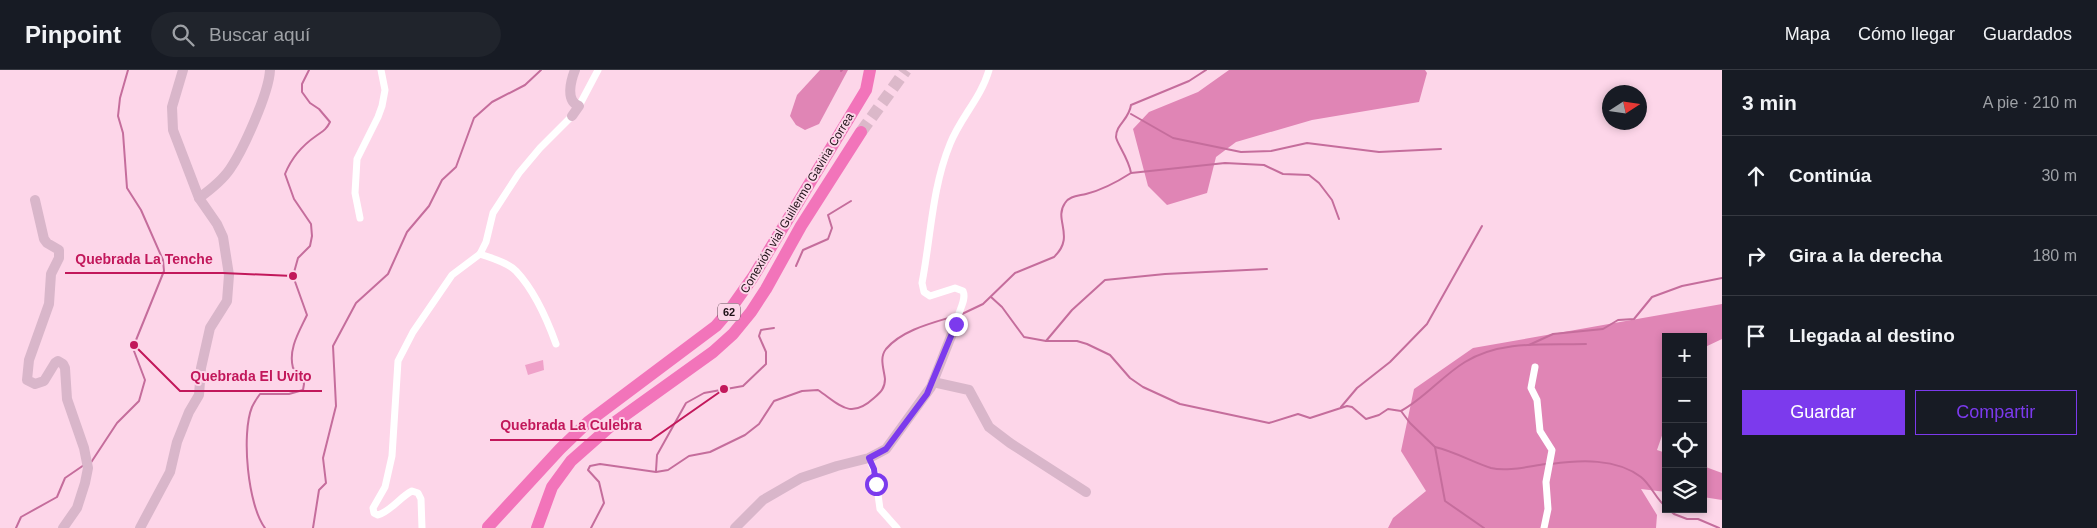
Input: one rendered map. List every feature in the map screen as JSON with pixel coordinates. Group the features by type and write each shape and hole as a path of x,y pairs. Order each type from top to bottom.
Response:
{"highway":[{"name":"Conexión vial Guillermo Gaviria Correa","path":"488,527 560,449 588,422 716,326 730,311 753,277 866,90 870,70"},
{"name":"Conexión vial Guillermo Gaviria Correa","path":"536,528 552,487 571,461 614,423 713,352 751,312 801,226 861,132"}],"street":[{"path":"140,528 170,472 177,442 189,412 199,395 201,368 210,328 227,301 229,275 223,236 199,198 173,130 171,119 172,107 183,70"},
{"path":"199,198 215,185 233,163 260,107 268,84 270,70"},
{"path":"360,218 355,193 357,159 382,106 385,90 381,70"},
{"path":"575,70 570,81 571,100 574,105 579,106"},
{"path":"422,528 421,499 418,493 412,491 405,494 383,514 378,515 374,513 373,508 385,487 392,456 398,361 419,321 452,275 480,254 486,242 493,213 531,157 572,116 598,70"},
{"path":"735,528 763,500 802,478 883,452 893,441 933,382 965,297 962,289 956,288 930,296 924,292 922,283 938,176 950,143 983,88 989,70"},
{"path":"35,200 44,239 59,250 59,255 51,274 48,304 29,360 28,380 34,384 44,381 56,362 63,364 67,399 87,465 85,483 77,508 63,528"},
{"path":"480,254 515,270 547,320 556,344"},
{"path":"1535,367 1531,388 1537,400 1540,431 1552,450 1546,482 1548,509 1544,528"},
{"path":"933,382 969,390 989,427 1010,444 1086,492"},
{"path":"869,458 876,473 880,509 897,528"}],"shaded area":[{"path":"820,70 848,70 819,124 805,130 796,125 790,116 797,95"},
{"path":"1229,70 1425,70 1427,73 1419,102 1312,120 1236,142 1216,157 1207,193 1167,205 1148,186 1133,129 1149,112 1198,92"},
{"path":"1722,304 1722,339 1707,346 1707,333 1662,333 1662,436 1657,450 1662,452 1662,492 1641,489 1657,515 1656,528 1388,528 1393,518 1426,491 1401,451 1414,389 1473,348"},
{"path":"543,360 544,370 528,375 525,365"},
{"path":"1707,467 1722,473 1722,500 1707,498"}],"waterway":[{"path":"90,464 117,423 139,401 145,380 134,351 134,345 164,271 163,260 141,210 127,188 123,133 118,116 120,98 128,70"},
{"path":"265,528 254,504 248,469 247,434 252,407 260,394 289,394 303,390 302,373 293,368 292,354 295,341 307,315 293,276 298,258 310,246 312,236 311,224 294,199 285,174 302,148 324,130 330,122 319,109 310,103 302,92 302,84 309,70"},
{"path":"313,528 319,490 326,483 323,458 336,406 333,346 356,303 388,274 407,232 429,206 442,180 456,167 474,118 492,102 525,85 541,70"},
{"path":"962,314 983,304 1015,273 1054,257 1063,242 1064,235 1061,216 1062,209 1069,199 1104,188 1131,173 1116,137 1118,129 1128,114 1131,105 1189,81 1206,70"},
{"path":"1131,114 1173,138 1241,152 1271,151 1307,143 1379,152 1441,149"},
{"path":"1131,173 1225,163 1264,165 1283,174 1309,175 1319,183 1332,200 1339,219"},
{"path":"796,266 803,250 828,239 832,228 828,215 851,201"},
{"path":"1341,407 1357,388 1390,362 1427,324 1482,226"},
{"path":"1046,341 1072,310 1105,280 1165,274 1267,269"},
{"path":"1529,345 1553,334 1603,329 1618,320 1634,319 1652,297 1682,286 1722,278"},
{"path":"991,297 1002,307 1024,337 1046,341 1077,341 1087,344 1110,355 1130,378 1143,387 1180,404 1269,423 1298,414 1310,418 1347,406 1352,407 1366,419 1379,415 1388,409 1401,411 1410,423 1435,447 1445,501 1484,528"},
{"path":"591,528 604,503 599,482 588,470 590,466 600,464 656,472 668,470 689,456 710,452 745,435 759,424 774,401 802,391 818,390 845,408 852,409 866,405 881,392 885,382 883,356 886,349 909,332 955,316"},
{"path":"656,471 657,455 686,403 704,393 743,386 766,364 766,352 759,336 761,330 774,328"},
{"path":"1401,411 1418,400 1465,362 1479,355 1493,350 1524,345 1586,344"},
{"path":"1435,447 1484,466 1497,469 1546,464"},
{"path":"1551,464 1586,461 1620,466 1641,477 1662,503"},
{"path":"16,528 21,517 57,497 65,478 84,465"},
{"path":"1673,513 1687,519 1698,519 1719,528"}],"tunnel":[{"path":"861,132 906,70"}],"place":[{"name":"Quebrada La Tenche","path":"293,276"},
{"name":"Quebrada El Uvito","path":"134,345"},
{"name":"Quebrada La Culebra","path":"724,389"}],"route":[{"path":"876,484 876,473 869,458 886,449 927,394 956,324"}]}
